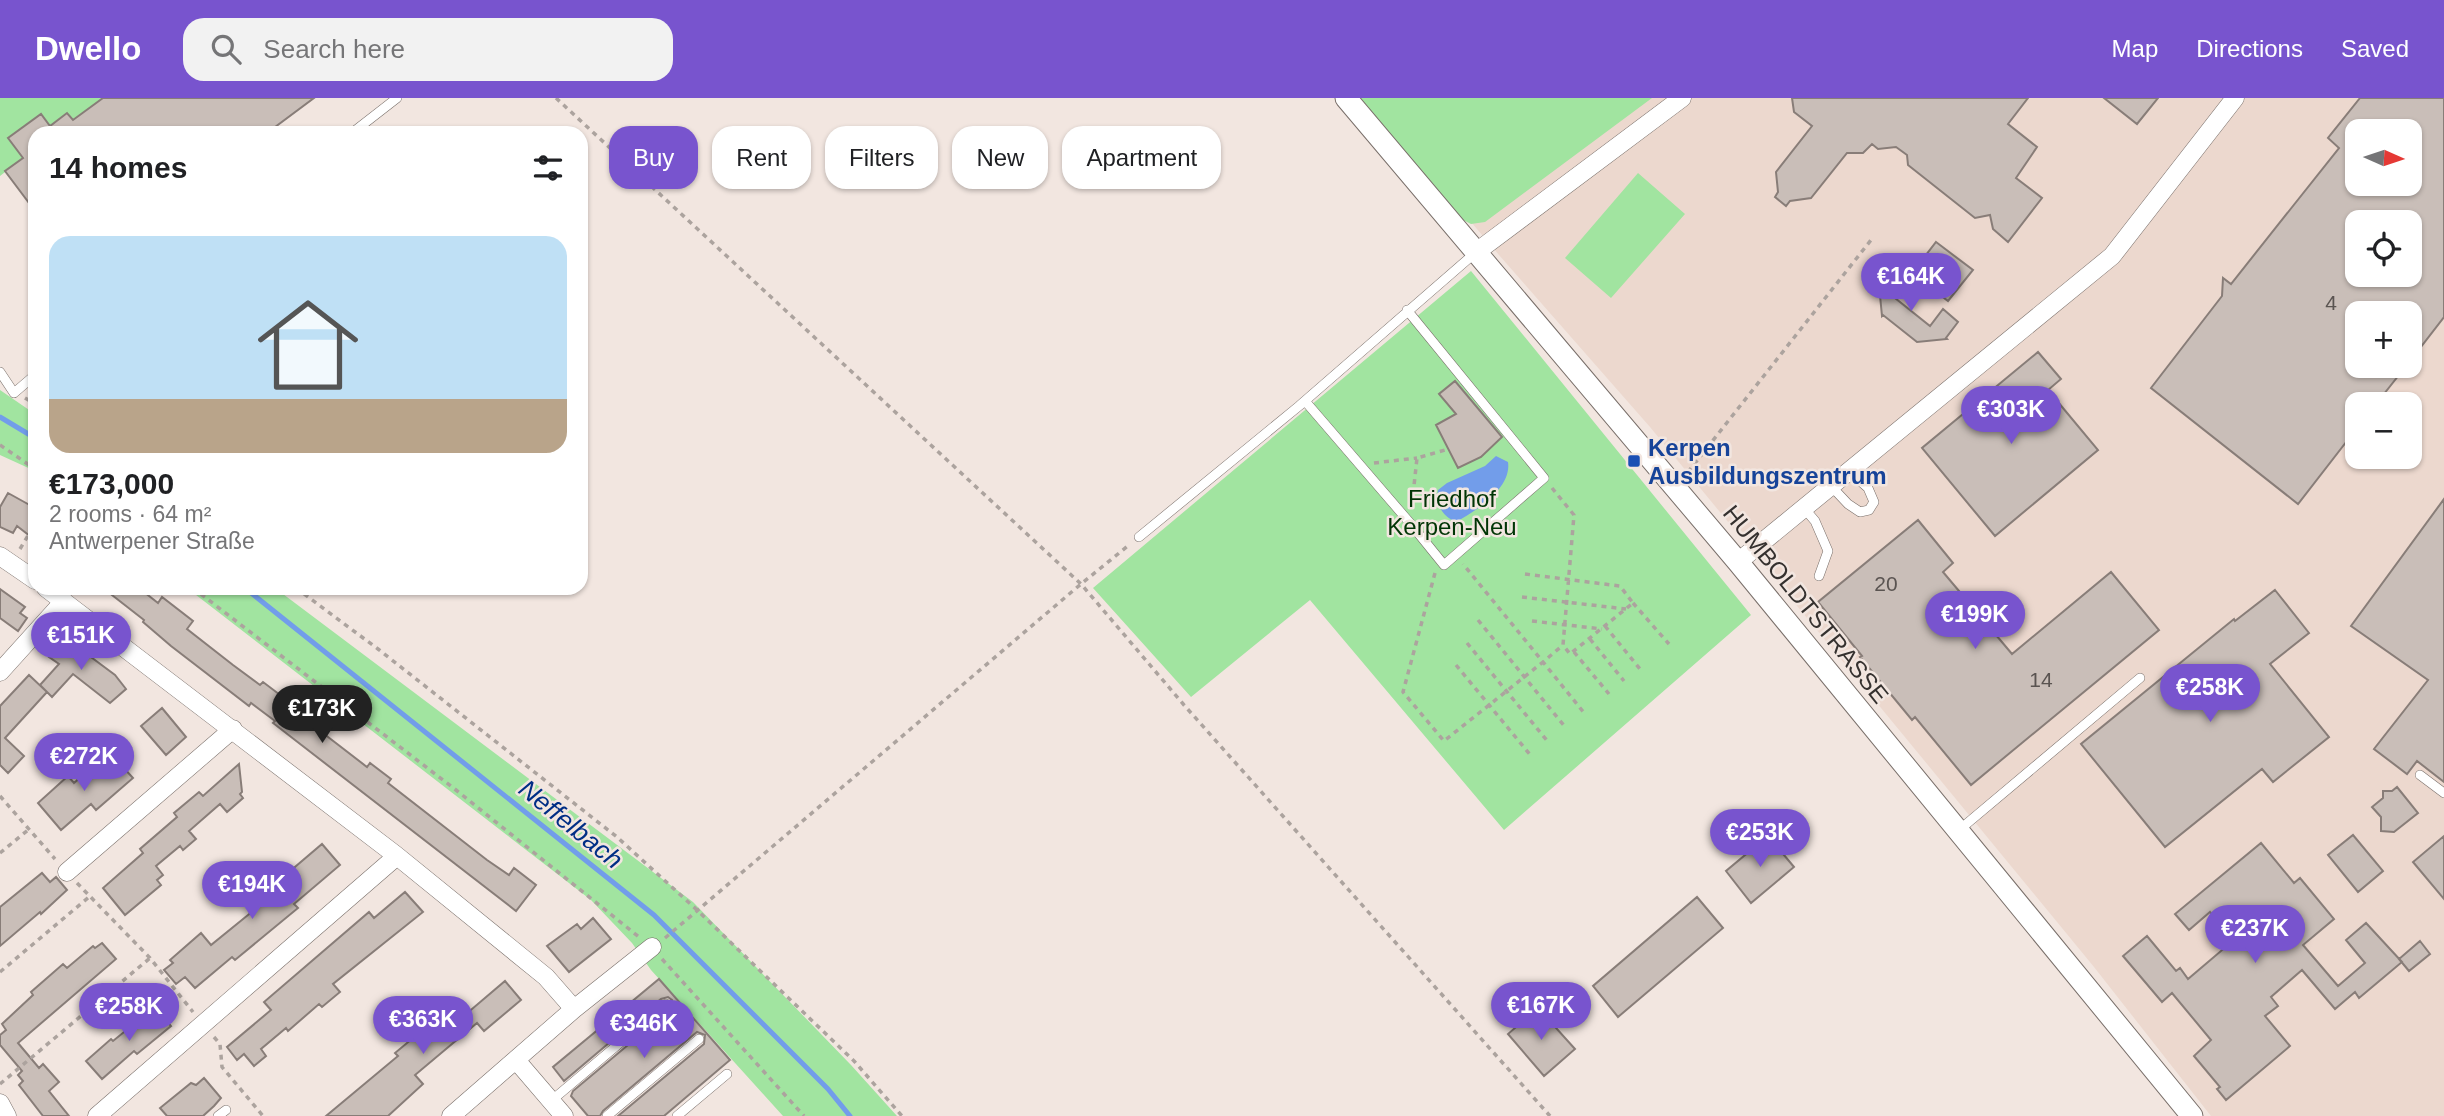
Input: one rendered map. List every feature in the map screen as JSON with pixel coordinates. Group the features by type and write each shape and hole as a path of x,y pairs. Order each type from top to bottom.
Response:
{"street":[{"name":"HUMBOLDTSTRASSE","path":"1346,98 1738,562 2192,1116"},
{"path":"1475,253 1682,98"},
{"path":"1738,562 2112,256 2235,98"},
{"path":"6,559 28,575"},
{"path":"56,595 397,856 546,977 574,1009"},
{"path":"0,672 64,601"},
{"path":"67,872 233,729"},
{"path":"97,1116 397,856"},
{"path":"451,1116 574,1009 652,947"},
{"path":"516,1060 564,1116"},
{"path":"0,1103 8,1116"}],"lane":[{"path":"361,126 397,98"},
{"path":"1139,537 1305,401 1406,310 1475,253"},
{"path":"1305,401 1444,565 1544,478 1406,310"},
{"path":"0,372 14,393 28,381"},
{"path":"1831,486 1847,504 1860,512 1870,510 1874,502 1872,494 1849,471"},
{"path":"1804,508 1815,521 1828,551 1819,576"},
{"path":"1958,831 2140,678"},
{"path":"2420,775 2444,793"},
{"path":"551,1101 666,1004"},
{"path":"607,1116 699,1039"},
{"path":"677,1116 727,1074"}],"path":[{"path":"555,98 585,126"},
{"path":"588,128 1081,584 1184,705 1550,1116"},
{"path":"1676,488 1871,240"},
{"path":"0,445 28,464"},
{"path":"1360,464 1417,458 1445,450"},
{"path":"1410,523 1417,458"},
{"path":"1444,565 1436,573 1404,692 1444,741 1563,645 1574,515 1544,478"},
{"path":"6,559 28,532"},
{"path":"680,926 1139,537"},
{"path":"1455,555 1585,714"},
{"path":"1525,574 1620,586 1669,644"},
{"path":"202,595 456,790 652,947 804,1116"},
{"path":"305,595 617,837 854,1061 902,1116"},
{"path":"1522,597 1626,609"},
{"path":"1563,645 1570,654 1574,652 1633,603"},
{"path":"1478,620 1566,728"},
{"path":"1532,621 1604,627 1640,669"},
{"path":"1590,639 1624,681"},
{"path":"1467,643 1549,743"},
{"path":"1574,652 1609,694"},
{"path":"1456,665 1532,757"},
{"path":"0,796 89,897 150,958 220,1044 222,1067 263,1116"},
{"path":"0,853 28,830"},
{"path":"0,972 89,897"},
{"path":"0,1084 150,958"}],"shaded area":[{"path":"1366,98 2444,98 2444,1116 2211,1116 2094,967 1650,427"}],"green space":[{"path":"0,98 103,98 73,120 67,113 50,126 28,126 28,132 9,138 23,158 0,176"},
{"path":"1357,98 1652,98 1485,222 1471,224 1457,217"},
{"path":"1638,173 1685,214 1611,298 1565,258"},
{"name":"Friedhof Kerpen-Neu","path":"1471,271 1751,615 1504,830 1310,600 1191,697 1093,588"},
{"path":"0,390 28,409 28,468 0,455"},
{"path":"196,595 284,595 693,902 897,1116 783,1116 591,900"}],"water":[{"path":"1496,456 1508,462 1508,472 1499,490 1473,512 1456,522 1447,517 1439,505 1438,490 1447,483 1485,466"}],"building":[{"path":"103,98 314,98 276,126 50,126 67,113 73,120"},
{"path":"1792,98 2028,98 2008,124 2037,147 2016,178 2042,198 2008,242 1993,229 1990,215 1975,218 1908,165 1907,155 1896,147 1878,149 1872,144 1863,153 1847,153 1811,198 1790,201 1786,206 1775,197 1778,192 1776,172 1812,126 1794,112"},
{"path":"2104,98 2158,98 2137,124"},
{"path":"2360,98 2444,98 2444,317 2422,345 2422,301 2345,301 2345,378 2397,378 2385,392 2345,392 2345,443 2298,504 2151,388 2222,296 2223,278 2231,284 2339,148 2328,138"},
{"path":"41,114 50,126 28,126 28,202 5,171 23,158 8,138"},
{"path":"1936,242 1973,270 1948,301 1912,273"},
{"path":"1891,269 1908,281 1895,298 1930,326 1943,309 1958,322 1947,339 1917,342 1882,316 1879,285"},
{"path":"2038,352 2061,379 2048,390 2098,450 1995,536 1922,448"},
{"path":"1455,381 1502,437 1481,457 1458,468 1436,425 1456,414 1439,394"},
{"path":"8,493 28,504 28,535 17,526 13,533 0,527 0,507"},
{"path":"2444,499 2444,782 2417,761 2407,774 2374,749 2428,680 2351,626"},
{"path":"1918,520 1953,563 1943,572 2012,654 2111,572 2159,630 1971,785 1915,717 1912,720 1818,602"},
{"path":"0,589 25,607 20,613 27,618 18,631 0,618"},
{"path":"2275,590 2309,633 2270,664 2329,737 2273,782 2262,769 2165,847 2081,744 2234,619 2235,621"},
{"path":"112,595 148,595 158,603 162,597 193,621 187,629 233,665 260,685 263,682 296,707 293,710 367,767 370,763 391,779 388,783 487,860 509,875 514,868 536,885 516,911 273,723 275,721 251,703 249,706 171,646 143,622 144,620"},
{"path":"64,637 115,675 126,689 110,703 73,674 52,697 40,685 59,664 49,657"},
{"path":"29,675 47,692 5,738 24,756 8,773 0,765 0,706"},
{"path":"162,708 186,737 166,755 141,726"},
{"path":"102,758 114,771 121,765 133,778 96,810 91,804 61,830 38,803 68,776 74,783"},
{"path":"239,764 240,794 243,798 227,812 220,804 189,831 196,839 183,850 180,846 156,866 163,875 157,880 161,885 125,915 103,888 143,853 140,849 177,817 174,813 199,792 203,796"},
{"path":"2397,787 2418,813 2394,832 2381,831 2381,817 2372,807 2383,798 2383,791 2392,791"},
{"path":"2353,835 2383,871 2358,892 2328,855"},
{"path":"1768,836 1794,867 1751,903 1726,871"},
{"path":"2444,836 2444,899 2413,862"},
{"path":"2261,843 2294,883 2300,878 2334,919 2303,945 2338,986 2365,963 2346,940 2366,923 2402,962 2359,998 2355,992 2335,1009 2302,970 2271,997 2278,1006 2265,1016 2290,1046 2226,1100 2217,1089 2220,1087 2194,1056 2211,1040 2172,993 2162,1002 2123,956 2147,936 2176,971 2180,968 2188,979 2234,940 2210,912 2189,930 2175,914"},
{"path":"322,844 340,865 294,904 298,908 235,960 232,957 195,988 185,977 176,984 164,970 173,963 170,960 201,933 211,945 280,889 273,880 286,868 289,872"},
{"path":"42,873 50,882 56,877 67,890 0,946 0,907"},
{"path":"405,892 423,912 333,984 340,992 322,1007 319,1004 288,1031 286,1028 261,1049 266,1056 254,1066 244,1054 237,1060 227,1047 271,1010 264,1002 369,912 374,918"},
{"path":"1697,897 1723,928 1618,1017 1593,986"},
{"path":"593,918 611,939 569,972 547,946 577,924 581,929"},
{"path":"2420,941 2430,954 2409,971 2399,959"},
{"path":"102,943 116,959 18,1043 39,1068 43,1064 59,1082 49,1091 69,1116 43,1116 19,1085 23,1081 18,1075 22,1071 0,1045 0,1035 6,1030 2,1024 33,995 31,992 63,964 67,968 93,946 95,948"},
{"path":"659,979 730,1060 664,1116 618,1116 704,1044 705,1035 697,1032 600,1116 588,1116 571,1096 573,1091 671,1009 672,1000 668,997 661,999 564,1081 553,1067"},
{"path":"505,981 521,1000 484,1031 477,1023 415,1075 423,1084 388,1116 326,1116 398,1056 395,1053 454,1004 465,1015"},
{"path":"155,1007 171,1026 137,1054 134,1051 102,1079 86,1061"},
{"path":"1538,1008 1575,1049 1544,1076 1508,1034"},
{"path":"204,1078 221,1098 203,1116 167,1116 160,1108 191,1083 196,1085"}],"waterway":[{"name":"Neffelbach","path":"0,417 28,434"},
{"name":"Neffelbach","path":"254,595 654,915 828,1089 850,1116"}],"place":[{"name":"Kerpen Ausbildungszentrum","path":"1634,461"}]}
